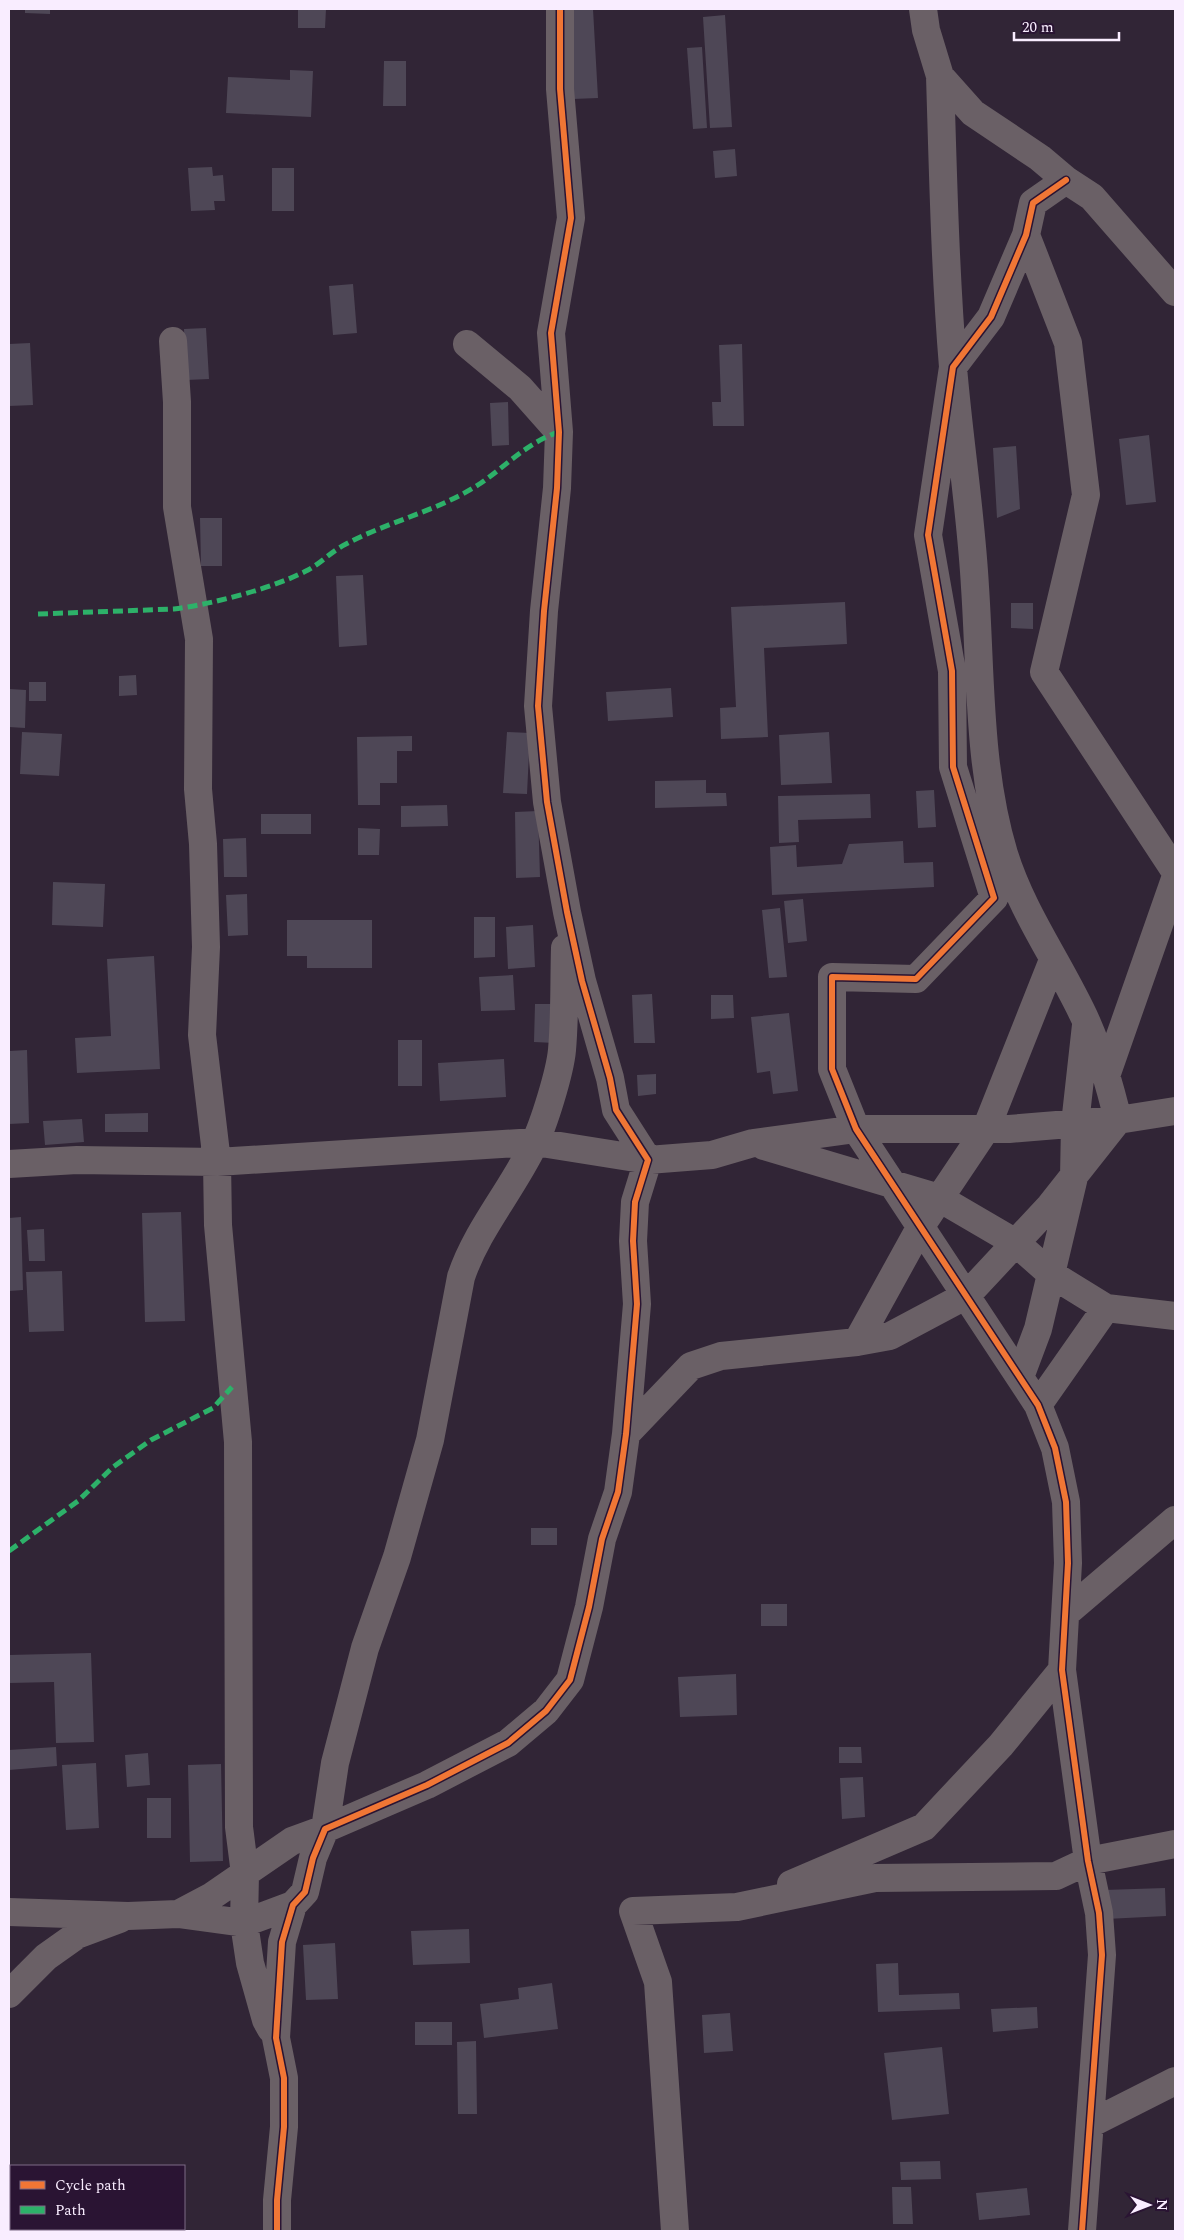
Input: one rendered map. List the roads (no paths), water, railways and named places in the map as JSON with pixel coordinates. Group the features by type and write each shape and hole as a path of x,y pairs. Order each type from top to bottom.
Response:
{"street":[{"path":"178,1914 212,1896 292,1841 325,1829 427,1785 508,1743 546,1711 570,1680 589,1606 602,1539 618,1492 626,1434 637,1304 633,1241 635,1202 648,1160 616,1110 567,912 547,802 538,706 544,611 558,488 559,432 551,333 571,218 560,89 560,9"},
{"path":"923,9 926,30 940,76 945,235 953,367 975,585 981,708 989,789 1004,854 1024,908 1086,1021 1107,1072 1118,1120"},
{"path":"940,76 973,113 1040,158 1066,180 1092,196 1175,292"},
{"path":"1066,180 1033,203 1026,235 991,317 953,367 928,535 952,671 953,767 994,898 916,979 832,976 832,1068 856,1129 1038,1405 1055,1448 1066,1502 1066,1613 1062,1670 1088,1861 1099,1913 1102,1955 1082,2231"},
{"path":"1026,235 1068,342 1086,495 1044,672 1175,871"},
{"path":"173,341 177,402 177,508 199,638 198,789 203,844 206,947 202,1035 217,1162 218,1225 238,1442 239,1827 245,1874 244,1923 250,1963 266,2020 276,2038"},
{"path":"467,344 520,388 559,432"},
{"path":"1107,1072 1175,879"},
{"path":"277,2231 277,2200 284,2127 284,2078 276,2038 282,1942 293,1905 305,1892 313,1858 325,1829 335,1764 365,1648 397,1557 430,1440 461,1277 468,1256 518,1176 536,1142 555,1085 562,1051 567,912"},
{"path":"857,1342 921,1226 986,1129 1053,960"},
{"path":"1020,1377 1038,1330 1074,1177 1075,1124 1086,1021"},
{"path":"9,1164 77,1160 217,1162 536,1142 648,1160 712,1155 752,1143 856,1129 986,1129 1075,1124 1118,1120 1175,1111"},
{"path":"626,1434 691,1366 721,1356 857,1342 890,1336 967,1295 1050,1206 1118,1120"},
{"path":"752,1143 939,1198 1016,1243 1050,1274 1106,1308 1175,1316"},
{"path":"1038,1405 1106,1308"},
{"path":"1066,1613 1175,1520"},
{"path":"737,1907 924,1827 1001,1745 1062,1670"},
{"path":"675,2231 658,1982 633,1911 737,1907 875,1878 1056,1876 1088,1861 1175,1844"},
{"path":"9,1912 128,1916 178,1914 244,1923 293,1905"},
{"path":"9,1994 46,1957 77,1935 128,1916"},
{"path":"1090,2124 1175,2081"}]}
